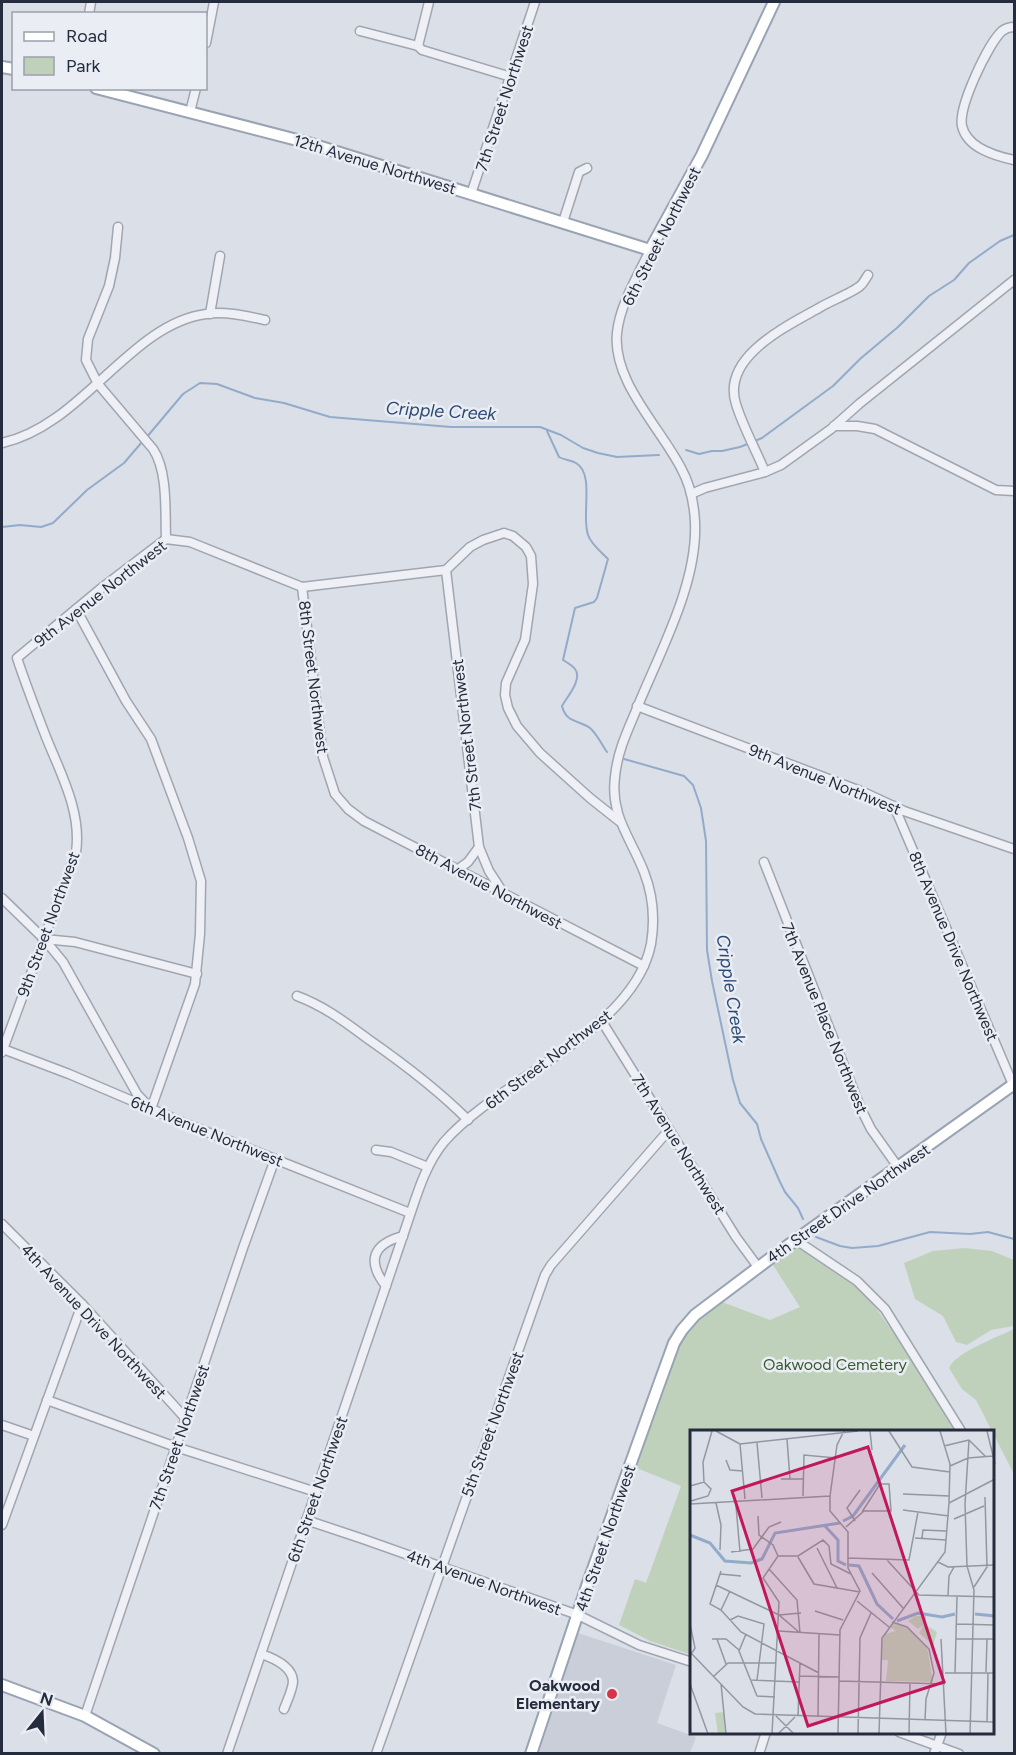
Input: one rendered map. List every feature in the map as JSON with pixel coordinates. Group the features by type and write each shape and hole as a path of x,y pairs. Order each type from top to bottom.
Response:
{"main road":[{"name":"6th Street Northwest","path":"650,250 702,155 771,3"},
{"name":"12th Avenue Northwest","path":"104,90 305,142 650,250"},
{"name":"4th Street Drive Northwest","path":"685,1325 758,1267 1014,1086"},
{"name":"4th Street Northwest","path":"531,1754 658,1387 674,1343 685,1325"},
{"path":"2,1685 85,1716 154,1754"}],"street":[{"path":"207,38 214,2"},
{"path":"418,46 429,2"},
{"name":"7th Street Northwest","path":"471,194 535,2"},
{"path":"1014,27 1004,29 994,40 967,96 962,115 962,125 967,136 979,147 987,152 1014,160"},
{"path":"360,31 418,46 422,50 511,77"},
{"path":"190,112 196,90"},
{"path":"563,222 579,172 587,168"},
{"path":"118,227 109,286 86,347 86,360 98,384 153,449 159,460 162,472 166,539"},
{"name":"6th Street Northwest","path":"227,1754 402,1236 428,1167 447,1139 468,1120 601,1020 626,996 644,966 652,932 652,900 643,870 620,822 614,795 615,773 622,745 690,573 695,536 691,494 681,468 622,371 618,354 617,331 621,315 650,250"},
{"path":"210,314 220,256"},
{"path":"765,472 736,403 735,387 740,368 753,351 771,337 860,286 868,275"},
{"path":"691,494 765,472 787,460 834,426 1014,280"},
{"path":"2,443 25,436 50,423 157,333 183,321 210,314 235,314 266,321"},
{"path":"834,426 875,429 996,490 1014,491"},
{"path":"446,570 470,547 504,533 513,536 526,548 533,564 532,598 525,640 506,683 505,695 512,717 540,753 620,822"},
{"name":"9th Avenue Northwest","path":"17,658 166,539 190,542 302,587 446,570"},
{"name":"7th Street Northwest","path":"446,570 479,847 489,871 504,894"},
{"name":"8th Street Northwest","path":"302,587 321,747 331,785 340,800"},
{"path":"2,898 44,939 63,962 136,1094 152,1109 197,974 201,887 191,846 151,739 126,701 76,609"},
{"name":"9th Street Northwest","path":"2,1051 76,852 77,830 69,798 17,658"},
{"name":"9th Avenue Northwest","path":"637,706 863,792 894,806 1014,849"},
{"name":"8th Avenue Northwest","path":"340,800 363,821 644,966"},
{"name":"8th Avenue Drive Northwest","path":"894,806 1014,1086"},
{"path":"456,870 468,862 479,847"},
{"name":"7th Avenue Place Northwest","path":"764,862 861,1109 871,1129 898,1167"},
{"path":"44,939 75,942 197,974"},
{"path":"297,996 327,1010 407,1066 445,1097 468,1120"},
{"name":"7th Avenue Northwest","path":"601,1020 742,1246 758,1267"},
{"name":"6th Avenue Northwest","path":"2,1051 69,1074 410,1213"},
{"name":"5th Street Northwest","path":"376,1754 545,1275 551,1265 669,1130"},
{"path":"376,1150 391,1152 428,1167"},
{"name":"7th Street Northwest","path":"85,1716 275,1159"},
{"name":"4th Avenue Drive Northwest","path":"2,1224 82,1305 186,1419"},
{"path":"386,1286 377,1275 374,1263 377,1251 389,1240 402,1236"},
{"path":"796,1240 863,1286 885,1309 960,1430"},
{"path":"2,1525 82,1305"},
{"path":"47,1400 176,1447 316,1492"},
{"path":"2,1425 34,1436"},
{"name":"4th Avenue Northwest","path":"306,1520 578,1616 639,1645 690,1661"},
{"path":"261,1654 275,1659 289,1670 293,1682 284,1709"},
{"path":"759,1754 765,1734"},
{"path":"903,1734 936,1750 959,1754"},
{"path":"936,1750 941,1734"}],"shaded area":[{"name":"Oakwood Elementary","path":"578,1633 676,1665 657,1723 696,1737 690,1753 539,1753"}],"green space":[{"name":"Oakwood Cemetery","path":"795,1247 799,1247 859,1288 916,1364 957,1430 690,1430 690,1654 650,1641 619,1625 635,1579 646,1583 681,1486 634,1467 672,1360 697,1321 722,1302 770,1320 800,1307 773,1265"},
{"path":"965,1248 992,1251 1014,1260 1014,1326 991,1330 967,1345 956,1342 943,1316 915,1299 904,1263 933,1251"},
{"path":"1014,1329 1014,1474 995,1437 995,1430 991,1430 976,1400 962,1389 949,1368 960,1356"}],"waterway":[{"path":"686,450 699,454 722,451 762,438 833,386 929,296 954,280 969,263 1000,241 1014,235"},
{"name":"Cripple Creek","path":"146,438 183,394 200,383 217,384 255,398 284,403 330,417 451,427 540,427 598,453 617,457 659,455"},
{"name":"Cripple Creek","path":"547,431 559,457 574,462 582,468 586,485 588,535 608,559 597,598 594,602 575,608 563,660 575,669 577,678 562,706 570,718 593,730 607,752"},
{"name":"Cripple Creek","path":"2,527 20,525 41,527 53,523 87,490 124,463 142,442"},
{"name":"Cripple Creek","path":"624,759 684,776 693,785 701,808 706,841 707,950 733,1080 740,1103 757,1124 761,1139 780,1182 803,1219"},
{"name":"Cripple Creek","path":"816,1237 852,1248 878,1246 930,1232 970,1234 988,1232 1014,1239"}],"place":[{"name":"Oakwood Elementary","path":"612,1694"}]}
